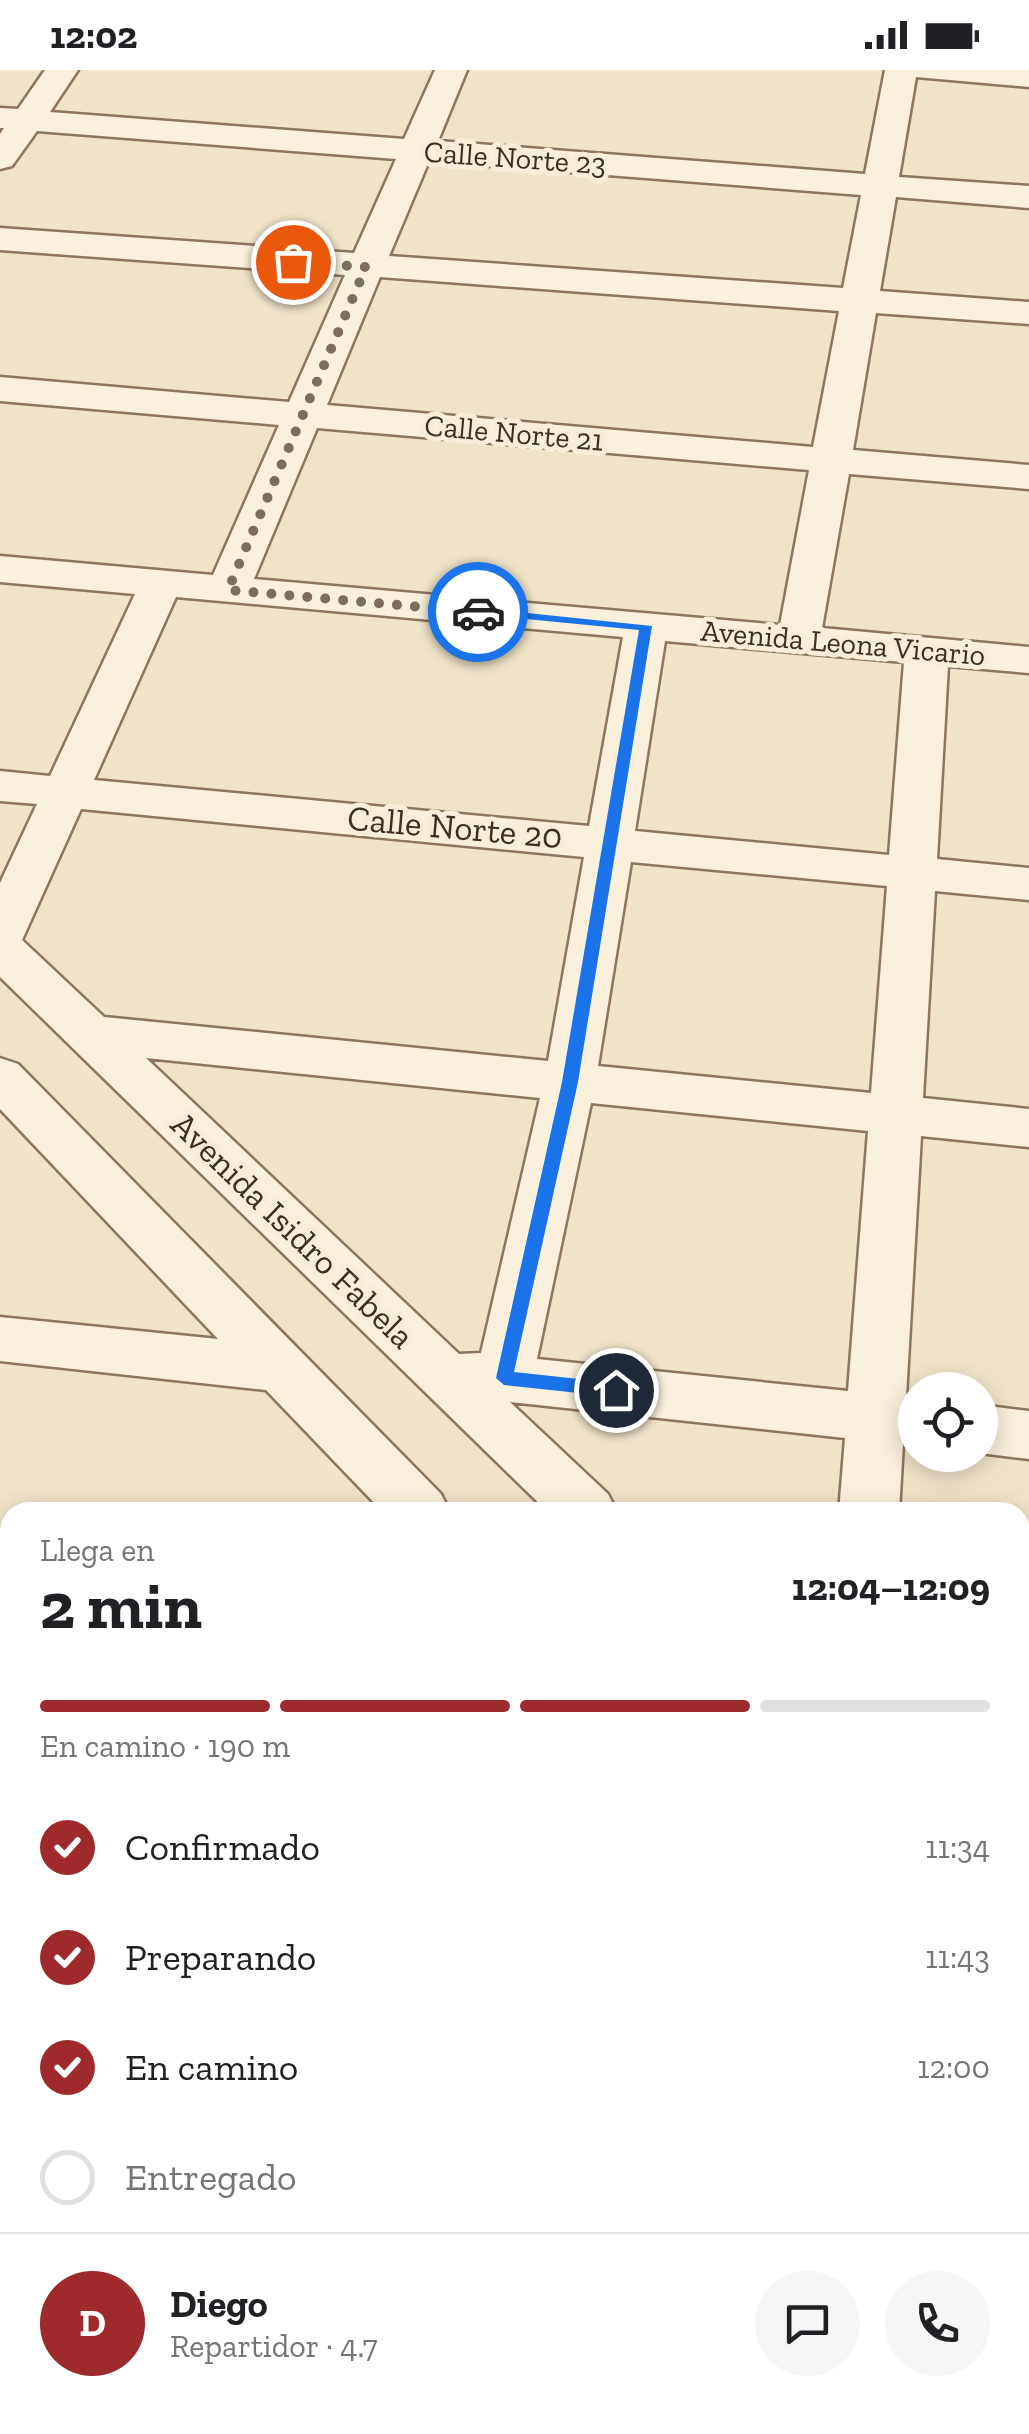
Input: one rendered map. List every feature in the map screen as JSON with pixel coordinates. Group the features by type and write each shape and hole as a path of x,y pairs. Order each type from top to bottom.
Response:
{"street":[{"path":"0,160 14,119 62,70"},
{"path":"228,590 450,70"},
{"path":"799,638 901,70"},
{"path":"928,70 1029,77"},
{"name":"Calle Norte 23","path":"14,119 1029,197"},
{"path":"0,238 1029,314"},
{"name":"Calle Norte 21","path":"0,390 1029,477"},
{"name":"Avenida Leona Vicario","path":"0,569 1029,660"},
{"path":"0,935 161,584"},
{"path":"504,1378 570,1082 646,626"},
{"path":"872,1502 895,1420 896,1114 927,651"},
{"name":"Calle Norte 20","path":"0,786 1029,884"},
{"name":"Avenida Isidro Fabela","path":"0,948 577,1502"},
{"path":"88,1034 1029,1128"},
{"path":"0,1077 276,1368 410,1502"},
{"path":"0,1338 276,1368"},
{"path":"439,1371 895,1420"},
{"path":"998,1432 1029,1435"}],"way so far":[{"path":"293,262 366,267 228,590 478,612"}],"route":[{"path":"478,612 646,626 570,1082 504,1378 616,1390"}]}
